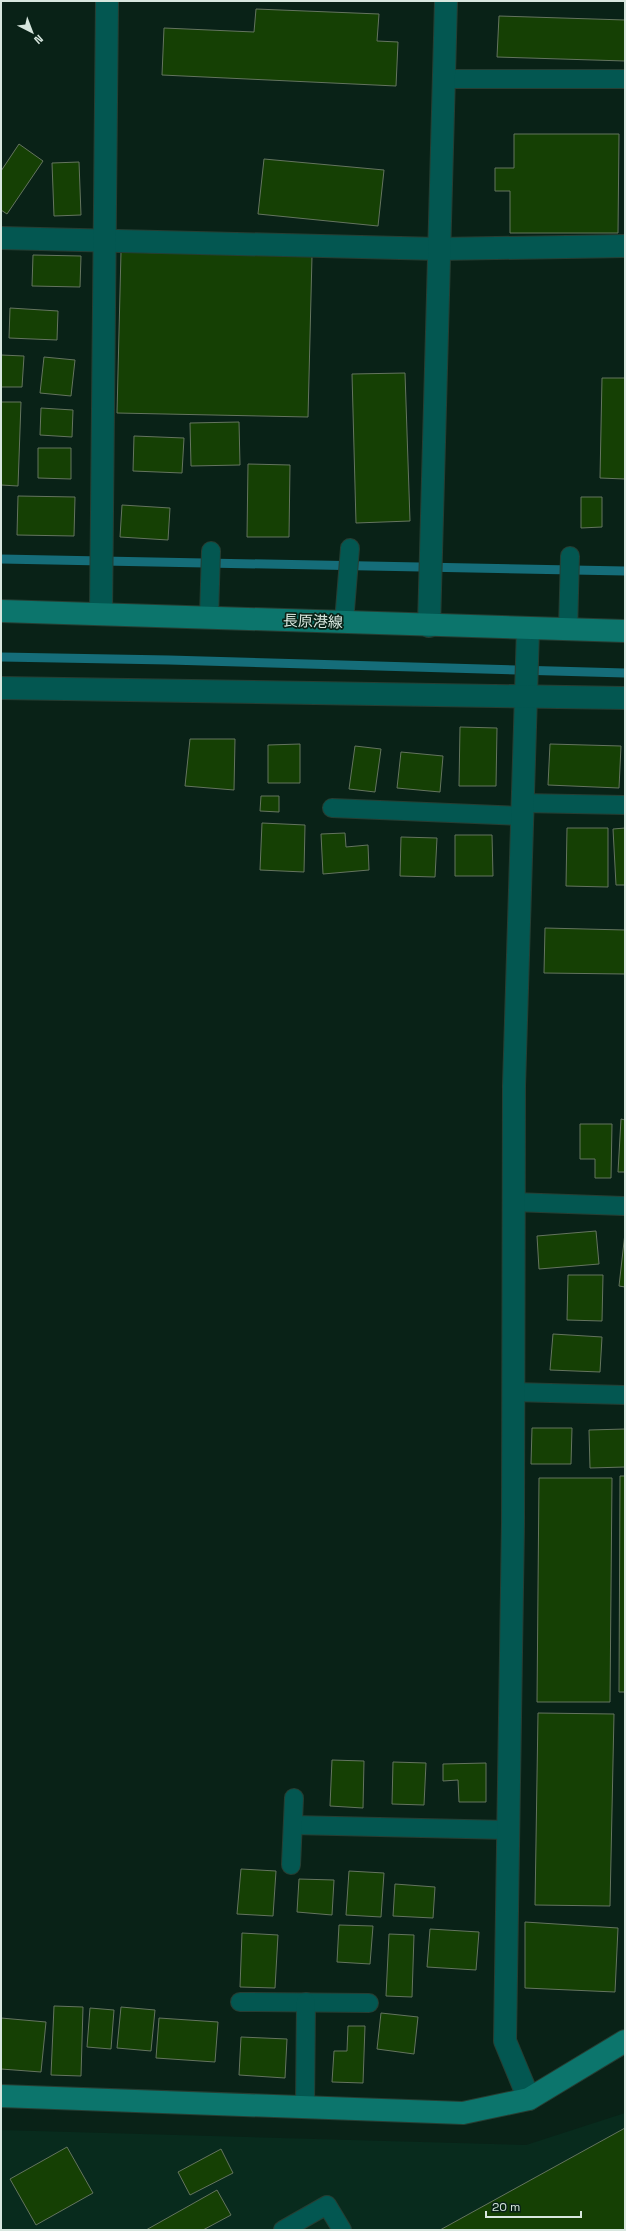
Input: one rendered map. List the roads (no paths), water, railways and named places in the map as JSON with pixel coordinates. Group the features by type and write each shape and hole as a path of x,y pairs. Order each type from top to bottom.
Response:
{"main road":[{"name":"長原港線","path":"1,611 209,617 429,626 625,631"},
{"path":"1,2096 463,2113 529,2099 625,2042"}],"street":[{"path":"101,614 107,1"},
{"path":"429,626 446,1"},
{"path":"1,238 439,248 625,246"},
{"path":"528,629 514,1086 513,1392 505,2041 529,2099"},
{"path":"1,688 327,695 625,698"}],"lane":[{"path":"444,79 625,79"},
{"path":"344,622 350,548"},
{"path":"209,617 211,551"},
{"path":"568,630 570,556"},
{"path":"332,808 522,809 625,805"},
{"path":"513,1202 624,1206"},
{"path":"513,1392 625,1395"},
{"path":"291,1865 294,1798"},
{"path":"293,1825 508,1830"},
{"path":"240,2002 369,2003"},
{"path":"305,2107 306,2002"},
{"path":"283,2230 327,2205 342,2230"}],"waterway":[{"path":"1,559 625,571"},
{"path":"1,657 169,660 625,673"}]}
